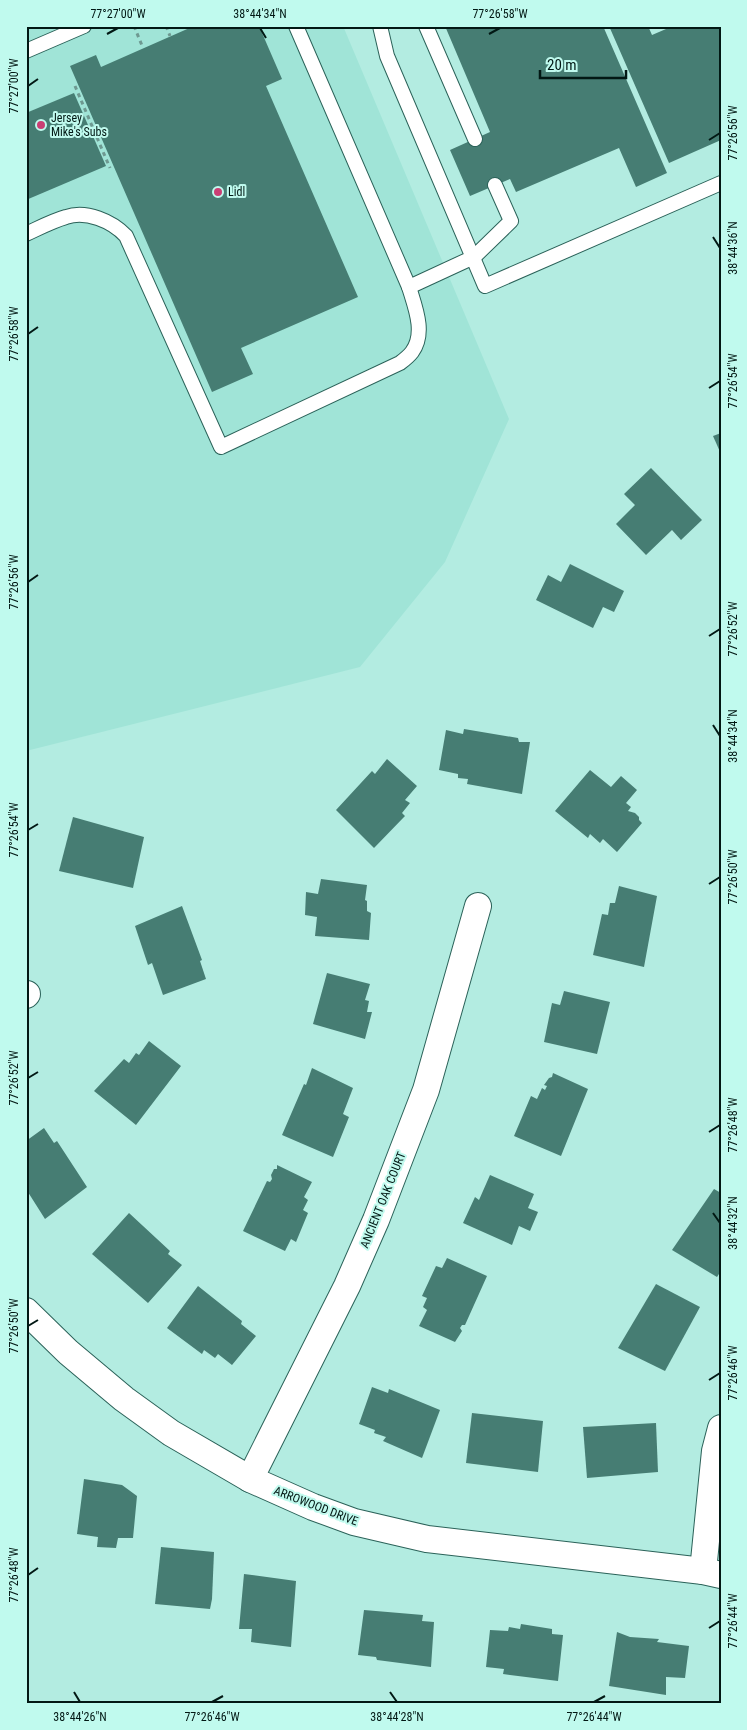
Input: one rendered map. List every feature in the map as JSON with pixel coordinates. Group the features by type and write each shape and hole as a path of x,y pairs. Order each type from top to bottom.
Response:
{"street":[{"name":"ANCIENT OAK COURT","path":"250,1479 347,1286 376,1220 426,1090 478,906"},
{"name":"ARROWOOD DRIVE","path":"26,1311 68,1352 124,1399 171,1433 250,1479 313,1507 354,1522 427,1539 712,1573"},
{"path":"712,1573 715,1451 721,1428"}],"lane":[{"path":"26,52 84,26"},
{"path":"26,234 67,216 80,215 96,217 108,222 126,236 221,447 400,363 412,352 418,342 417,317 409,286 296,26"},
{"path":"380,26 387,56 485,286 721,183"},
{"path":"426,26 474,139"},
{"path":"409,286 474,257 511,221 495,185"}],"path":[{"path":"134,26 143,48"},
{"path":"166,26 170,36"},
{"path":"75,86 110,168"}],"shaded area":[{"path":"26,26 343,26 509,419 445,562 360,667 26,751"}],"building":[{"name":"Lidl","path":"194,26 259,26 282,79 266,86 358,297 241,348 253,374 212,392 70,66 96,55 101,67"},
{"path":"445,26 603,26 667,173 636,187 619,148 516,192 510,179 470,196 450,150 490,132"},
{"path":"609,26 648,26 652,35 673,26 721,26 721,140 669,163"},
{"path":"74,93 106,166 26,200 26,113"},
{"path":"721,433 721,454 713,436"},
{"path":"651,468 702,520 681,540 672,530 646,555 616,524 635,505 624,494"},
{"path":"570,564 624,591 614,612 603,607 593,628 536,600 548,575 561,582"},
{"path":"464,729 518,738 519,742 530,742 522,794 467,784 468,779 458,778 458,774 439,770 446,730 463,734"},
{"path":"387,759 417,786 405,800 410,803 402,813 405,816 374,848 336,810 372,771 375,774"},
{"path":"590,770 611,787 621,776 637,790 626,803 631,807 628,811 635,813 642,823 617,852 603,839 600,843 590,834 588,838 555,811"},
{"path":"73,817 144,837 133,888 59,871"},
{"path":"321,879 367,885 365,900 367,901 367,911 371,913 369,940 315,936 317,917 305,915 306,892 318,894"},
{"path":"619,886 657,896 644,967 593,955 602,914 608,915 610,903 615,903"},
{"path":"182,906 202,960 200,961 206,979 163,995 152,963 148,965 135,926"},
{"path":"327,973 370,984 365,1000 369,1001 367,1012 372,1012 365,1039 313,1024"},
{"path":"564,991 610,1002 597,1054 544,1042 552,1003 560,1005"},
{"path":"149,1041 181,1066 136,1125 94,1091 124,1059 129,1063 136,1053 139,1055"},
{"path":"312,1068 353,1088 343,1114 349,1117 333,1157 282,1135"},
{"path":"553,1073 588,1089 561,1156 514,1136 531,1096 537,1099 542,1088 545,1090 547,1086 544,1085 552,1077"},
{"path":"44,1128 54,1143 57,1141 87,1187 45,1219 26,1189 26,1141"},
{"path":"277,1165 312,1182 304,1197 308,1200 303,1210 308,1213 296,1242 291,1239 285,1251 243,1231 267,1181 270,1182 272,1179 271,1175 274,1169 277,1169"},
{"path":"490,1175 534,1194 528,1208 538,1212 530,1231 519,1226 512,1245 463,1223 475,1197 479,1200"},
{"path":"714,1189 721,1193 721,1271 717,1277 672,1250"},
{"path":"129,1213 170,1251 168,1254 182,1265 148,1303 92,1254"},
{"path":"447,1258 487,1276 465,1325 462,1325 460,1328 462,1331 455,1342 419,1326 427,1310 423,1307 427,1298 422,1296 436,1266 442,1268"},
{"path":"656,1284 700,1307 665,1371 618,1348"},
{"path":"198,1286 242,1321 241,1324 256,1336 232,1365 218,1354 215,1358 204,1350 202,1354 167,1328"},
{"path":"372,1387 388,1393 389,1389 440,1410 422,1458 383,1441 386,1437 374,1433 375,1430 359,1424"},
{"path":"472,1413 543,1421 538,1472 466,1463"},
{"path":"656,1423 658,1472 587,1478 583,1427"},
{"path":"84,1479 122,1485 137,1496 133,1538 118,1538 116,1548 97,1547 98,1537 77,1534"},
{"path":"161,1547 214,1552 210,1609 155,1604"},
{"path":"244,1574 296,1581 291,1647 251,1642 252,1629 239,1629"},
{"path":"364,1610 423,1615 422,1621 434,1622 431,1667 377,1660 376,1657 358,1655"},
{"path":"521,1624 552,1629 552,1634 563,1635 558,1681 503,1674 504,1669 486,1667 490,1630 508,1631 509,1627 520,1629"},
{"path":"617,1632 630,1637 659,1639 657,1642 689,1646 685,1678 666,1677 666,1695 609,1686"}],"place":[{"name":"Jersey Mike's Subs","path":"41,125"},
{"name":"Lidl","path":"218,192"}]}
